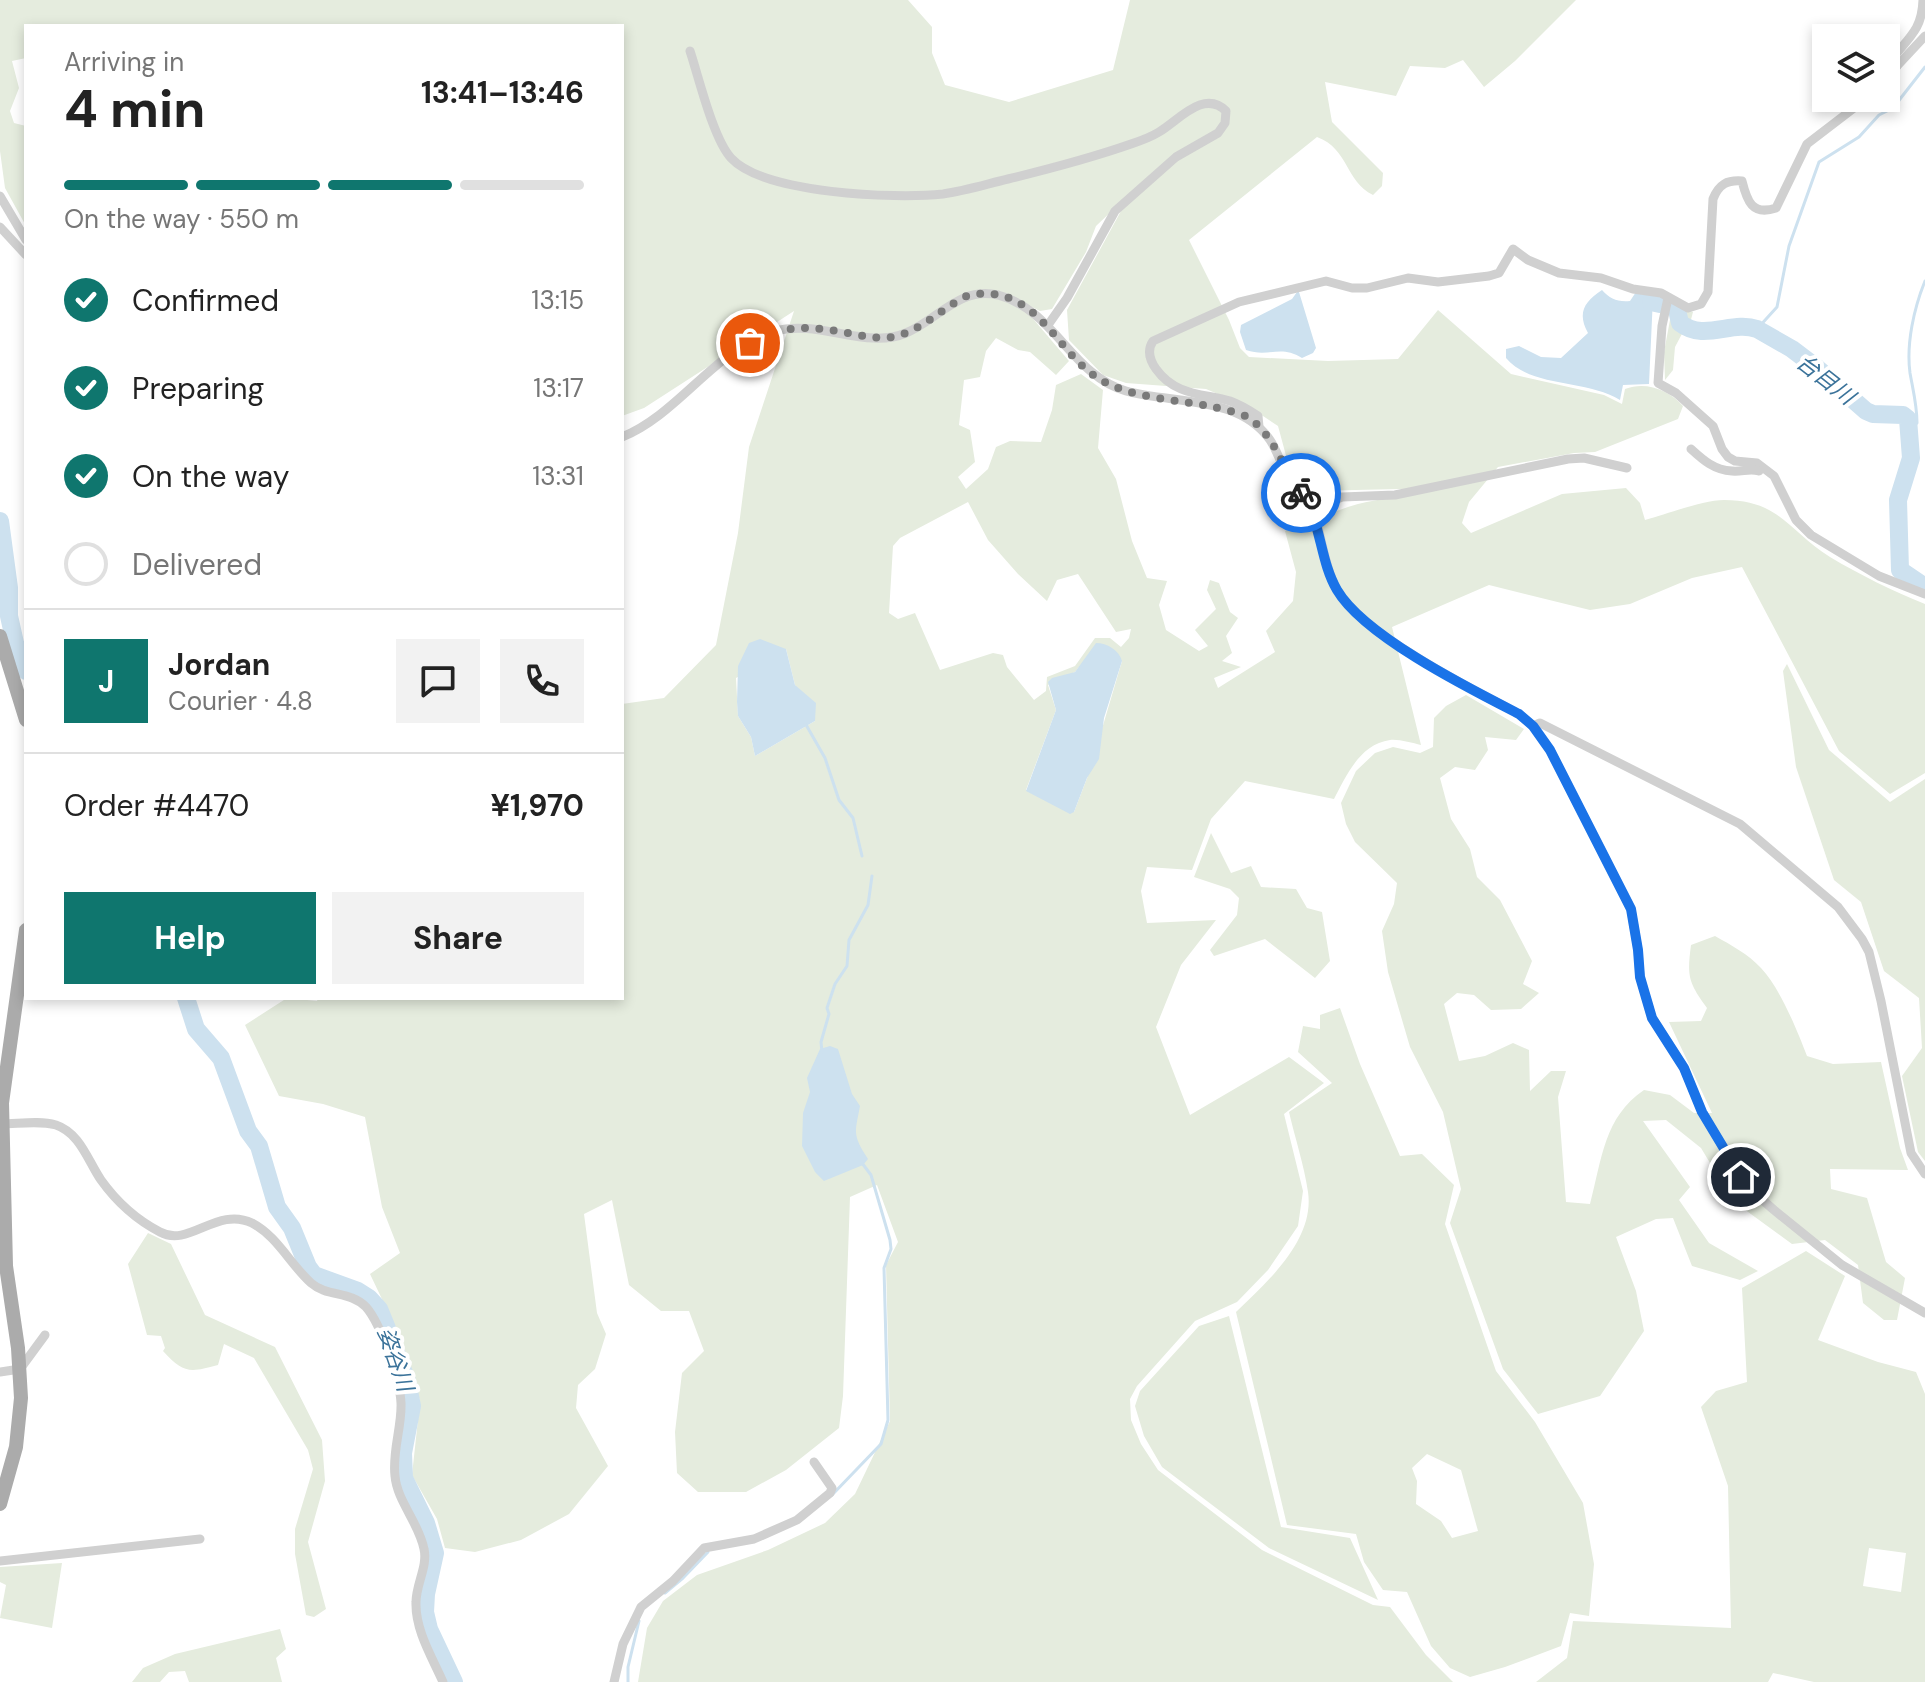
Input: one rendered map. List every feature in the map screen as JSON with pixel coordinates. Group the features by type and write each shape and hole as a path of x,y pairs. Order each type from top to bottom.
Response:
{"main road":[{"path":"0,636 24,714"},
{"path":"0,1504 19,1430 20,1369 6,1266 1,1124 24,944"}],"street":[{"path":"1900,48 1923,18 1923,0"},
{"path":"1900,63 1925,36"},
{"path":"690,51 712,121 729,156 744,170 764,179 801,187 906,195 943,194 1133,144 1158,132 1194,107 1209,102 1220,104 1226,111 1227,119 1218,133 1176,157 1115,211 1067,298 1048,325"},
{"path":"1259,427 1258,416 1246,408 1180,389 1170,382 1150,361 1148,353 1153,341 1239,302 1326,281 1352,288 1367,288 1408,278 1438,282 1489,276 1499,273 1513,249 1528,260 1559,273 1601,278 1633,289 1661,293 1688,308 1695,307 1706,299 1713,199 1722,185 1742,181 1752,207 1763,212 1776,208 1807,144 1849,112"},
{"path":"0,196 24,237"},
{"path":"0,227 24,253"},
{"path":"624,436 639,430 724,360 772,331 817,328 874,338 890,337 905,334 958,300 980,293 1011,300 1048,325 1082,365 1105,383 1127,391 1243,415 1271,441 1285,471 1313,509 1328,567 1345,601 1394,642 1519,714 1533,726 1550,750 1625,894 1635,922 1640,977 1652,1018 1684,1068 1702,1112 1741,1177 1751,1190 1842,1265 1925,1313"},
{"path":"1668,298 1662,326 1658,383 1676,393 1713,426 1728,457 1735,461 1757,463 1774,476 1796,520 1821,542 1879,576 1925,594"},
{"path":"1691,449 1710,466 1731,471 1760,471 1781,488"},
{"path":"1313,509 1342,497 1395,495 1568,459 1584,458 1627,468"},
{"path":"1533,726 1540,723 1740,824 1838,907 1869,952 1911,1153 1925,1174"},
{"path":"1,1124 49,1124 66,1130 75,1137 101,1180 120,1203 164,1235 178,1236 233,1217 248,1221 276,1242 315,1286 350,1296 368,1309 399,1385 401,1405 394,1453 395,1479 425,1551 416,1603 419,1626 443,1682"},
{"path":"0,1372 20,1369 45,1335"},
{"path":"614,1682 623,1644 641,1607 673,1581 704,1548 754,1539 797,1520 830,1493 832,1488 829,1481 814,1462"},
{"path":"0,1561 200,1539"}],"shaded area":[{"path":"0,0 908,0 932,27 932,53 945,85 1009,102 1113,70 1130,0 1576,0 1515,61 1484,87 1463,60 1445,68 1410,66 1396,96 1325,82 1332,122 1383,173 1382,186 1373,195 1364,189 1335,149 1317,137 1189,240 1240,348 1249,357 1328,361 1398,359 1438,310 1511,374 1604,395 1622,404 1625,389 1633,387 1657,388 1671,395 1683,406 1678,419 1595,452 1498,467 1469,502 1462,523 1471,533 1562,494 1626,488 1640,503 1645,520 1724,500 1743,501 1771,511 1830,557 1925,604 1925,773 1890,794 1839,751 1742,567 1692,578 1630,604 1590,610 1489,585 1392,627 1421,745 1390,740 1370,748 1355,762 1334,799 1245,781 1211,819 1192,870 1147,867 1141,891 1147,923 1216,920 1181,965 1156,1027 1190,1115 1289,1057 1324,1083 1284,1114 1303,1191 1298,1226 1268,1270 1237,1302 1195,1321 1137,1386 1130,1399 1131,1420 1141,1444 1158,1470 1262,1550 1373,1605 1390,1607 1426,1655 1453,1682 638,1682 647,1628 663,1601 697,1575 768,1550 825,1523 855,1494 890,1421 886,1265 898,1242 877,1185 850,1197 843,1396 839,1428 786,1470 746,1492 698,1492 677,1473 675,1432 682,1373 704,1351 689,1311 661,1311 629,1285 612,1200 584,1214 597,1313 606,1334 595,1369 578,1385 576,1408 608,1466 569,1514 521,1540 475,1552 445,1548 437,1519 412,1475 420,1401 401,1339 370,1274 400,1253 382,1207 365,1117 323,1104 279,1096 245,1025 284,1000 624,1000 624,704 664,698 716,645 738,533 749,447 794,311 644,408 624,415 624,24 24,24 24,58 12,61 19,88 10,111 14,123 24,126 24,222 5,188 0,151","holes":["1118,205 1121,211 1067,310 1069,340 1103,375 1126,383 1206,389 1251,408 1278,426 1288,463 1311,491 1400,489 1421,492 1358,504 1285,531 1296,572 1293,601 1266,631 1275,652 1218,688 1214,678 1241,667 1222,661 1232,653 1226,636 1238,618 1230,612 1219,583 1210,580 1207,590 1216,609 1195,630 1208,646 1199,651 1166,630 1159,605 1167,581 1147,578 1132,541 1116,479 1098,448 1103,390 1081,374 1056,385 1052,410 1041,442 1010,441 996,447 988,469 966,489 958,477 975,462 970,430 959,425 964,380 980,377 986,351 996,338 1018,350 1030,352 1056,375 1069,361 1017,300 1040,311 1052,309 1086,252 1096,226","968,502 988,540 1047,601 1057,580 1078,574 1116,632 1131,629 1129,638 1121,647 1110,638 1095,638 1075,666 1047,677 1046,691 1034,700 1007,667 1003,655 993,653 940,670 915,613 898,619 889,613 893,546 900,538","786,649 795,685 815,721 755,756 751,737 738,716 736,678","1122,661 1089,773 1074,812 1026,790 1056,710 1048,685 1079,667"]},
{"path":"1673,304 1693,312 1688,331 1684,330 1675,347 1673,370 1665,380 1664,352"},
{"path":"1787,664 1829,750 1890,802 1925,779 1925,1161 1918,1152 1902,1076 1922,1048 1919,998 1884,971 1861,902 1834,880 1796,767 1783,671"},
{"path":"1466,695 1524,729 1516,740 1485,737 1488,750 1475,770 1455,767 1440,778 1451,819 1470,849 1477,877 1500,900 1532,961 1523,984 1539,993 1521,1009 1491,1010 1474,995 1457,993 1444,1004 1459,1061 1485,1056 1513,1043 1529,1050 1530,1091 1551,1071 1566,1071 1558,1097 1566,1202 1590,1204 1612,1126 1620,1113 1644,1090 1670,1095 1694,1113 1712,1113 1669,1022 1701,1021 1707,1008 1690,978 1691,945 1715,936 1733,946 1768,976 1807,1056 1833,1064 1881,1062 1900,1148 1908,1170 1830,1169 1831,1189 1867,1198 1886,1262 1905,1278 1897,1320 1884,1320 1863,1303 1858,1265 1825,1240 1792,1244 1733,1201 1701,1148 1666,1120 1643,1121 1690,1187 1679,1200 1709,1243 1758,1271 1740,1280 1692,1266 1673,1218 1656,1219 1616,1237 1636,1291 1644,1331 1600,1396 1538,1414 1503,1369 1450,1223 1461,1189 1443,1112 1410,1047 1388,972 1382,931 1394,904 1397,883 1355,842 1341,803 1356,771 1375,753 1393,747 1420,753 1433,747 1434,718 1446,706"},
{"path":"1211,833 1231,873 1251,866 1261,887 1296,889 1307,908 1322,912 1330,961 1315,978 1265,939 1214,956 1210,950 1237,915 1239,898 1230,889 1194,877"},
{"path":"1340,1008 1360,1064 1400,1156 1422,1154 1454,1185 1445,1224 1496,1371 1535,1422 1583,1503 1594,1564 1589,1616 1570,1613 1561,1646 1470,1677 1450,1668 1431,1646 1407,1592 1383,1590 1364,1562 1356,1534 1287,1525 1236,1312 1286,1259 1304,1227 1308,1192 1289,1112 1332,1083 1298,1052 1303,1026 1320,1029 1320,1015","holes":["1427,1454 1461,1470 1478,1531 1452,1538 1441,1521 1416,1504 1417,1481 1412,1468"]},
{"path":"148,1233 171,1244 205,1315 275,1347 322,1440 325,1481 308,1542 326,1609 314,1617 306,1615 295,1554 295,1529 313,1469 308,1450 254,1358 224,1344 218,1365 187,1369 176,1364 163,1351 161,1336 147,1335 128,1264"},
{"path":"1806,1251 1845,1276 1818,1340 1916,1372 1925,1394 1925,1682 1814,1682 1773,1673 1768,1682 1536,1682 1567,1658 1573,1621 1731,1628 1728,1486 1701,1407 1716,1391 1747,1382 1742,1288","holes":["1869,1548 1906,1553 1901,1592 1863,1586"]},
{"path":"1229,1316 1281,1527 1350,1538 1378,1600 1269,1548 1162,1467 1144,1436 1135,1406 1140,1391 1199,1326"},
{"path":"62,1563 52,1628 0,1618 6,1585 0,1582 0,1567"},
{"path":"280,1629 286,1649 276,1658 282,1682 189,1682 185,1671 169,1672 160,1682 132,1682 143,1668 175,1654"}],"water":[{"path":"1602,290 1611,298 1621,301 1630,301 1636,292 1653,297 1649,384 1623,385 1620,400 1606,393 1530,374 1506,358 1506,349 1519,346 1541,357 1561,358 1588,333 1583,320 1584,308"},
{"path":"1297,292 1316,348 1313,353 1302,358 1281,351 1261,353 1246,350 1241,325 1292,299"},
{"path":"760,639 786,649 795,685 816,703 815,721 755,756 751,737 738,716 738,666 749,643"},
{"path":"1096,643 1112,648 1122,661 1104,718 1099,759 1087,778 1074,812 1070,814 1026,791 1056,710 1048,682 1075,672"},
{"path":"830,1046 838,1049 852,1094 860,1106 856,1133 868,1159 863,1165 824,1181 815,1172 802,1146 803,1113 810,1092 807,1078 820,1049"}],"waterway":[{"path":"1757,329 1777,307 1789,246 1819,162 1859,137 1879,115 1893,108 1925,67"},
{"path":"1909,431 1917,423 1909,362 1910,338 1925,281"},
{"path":"1651,302 1660,304"},
{"name":"台目川","path":"1673,307 1677,310 1680,323 1699,331 1738,327 1757,329 1792,349 1866,411 1903,415 1908,419 1911,458 1898,500 1900,570 1925,587"},
{"name":"姿谷川","path":"0,521 9,588 9,616 24,666"},
{"path":"805,723 825,758 839,800 853,818 862,856"},
{"path":"822,1052 821,1042 829,1014 827,1008 835,984 847,966 849,940 868,905 872,876"},
{"name":"姿谷川","path":"187,1000 196,1029 221,1058 248,1131 259,1146 277,1207 292,1228 308,1267 314,1275 369,1298 379,1309 386,1326 407,1381 412,1406 403,1453 404,1478 426,1523 435,1553 425,1612 429,1629 454,1682"},
{"path":"832,1495 881,1444 888,1420 884,1268 891,1249 871,1175 862,1163"},
{"path":"665,1593 708,1552"},
{"path":"628,1682 628,1667 639,1621"}],"way so far":[{"path":"750,343 772,331 790,328 817,328 874,338 890,337 923,325 969,295 999,296 1029,310 1048,325 1082,365 1105,383 1127,391 1227,410 1251,420 1271,441 1285,471 1301,493"}],"route":[{"path":"1301,493 1313,509 1328,567 1345,601 1394,642 1519,714 1533,726 1550,750 1631,909 1640,977 1652,1018 1684,1068 1702,1112 1741,1177"}]}
